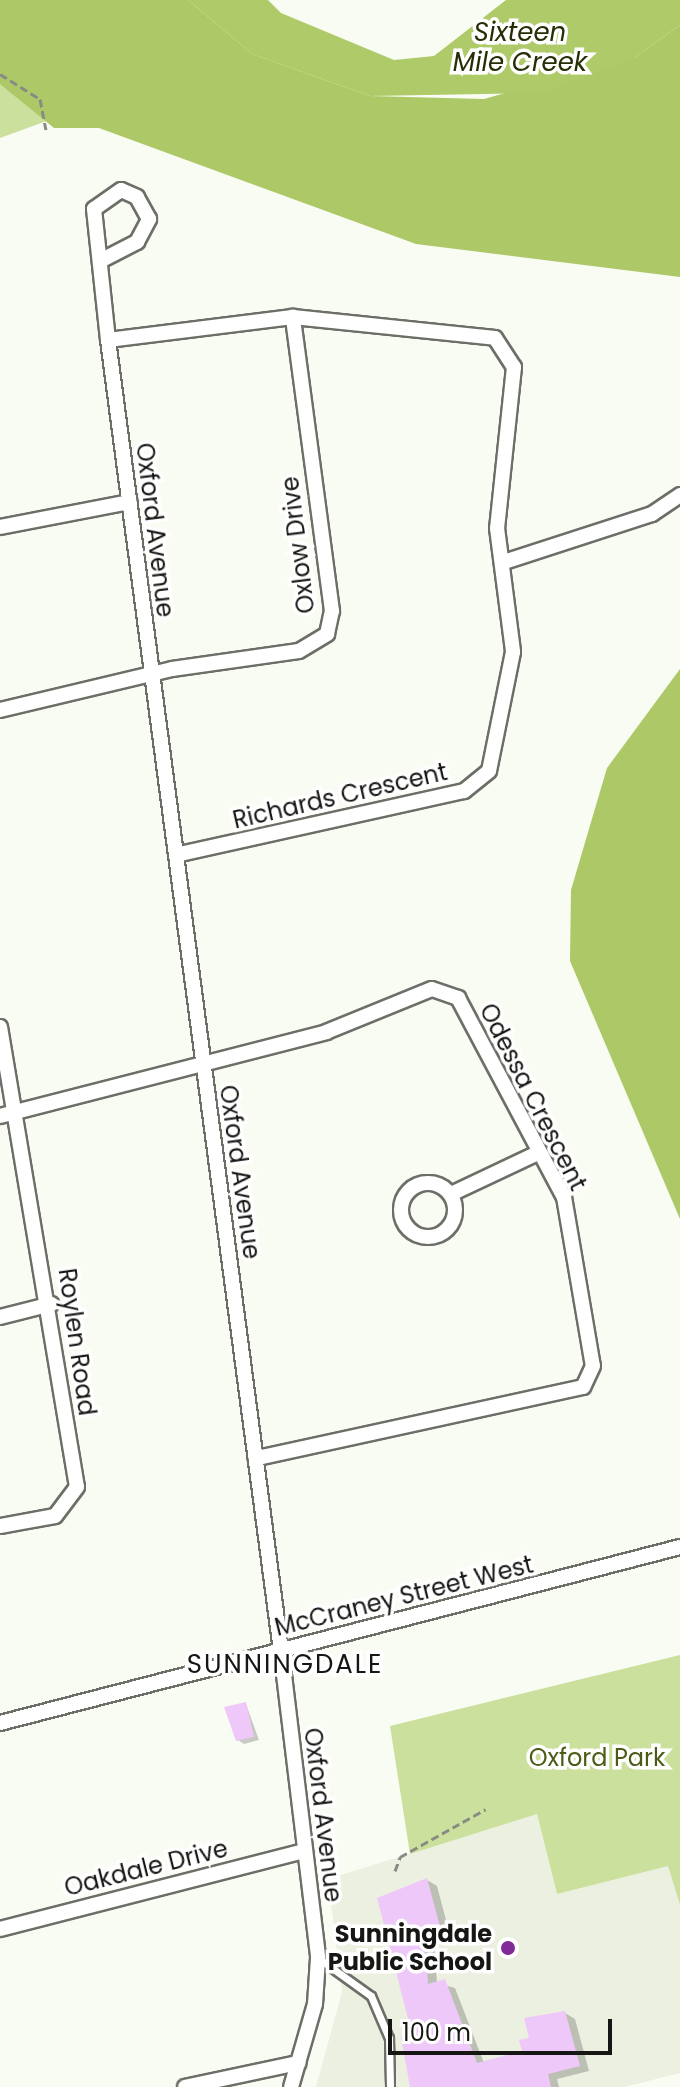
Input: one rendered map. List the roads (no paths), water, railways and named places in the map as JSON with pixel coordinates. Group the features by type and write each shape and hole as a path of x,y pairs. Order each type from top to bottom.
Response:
{"street":[{"name":"Oxford Avenue","path":"100,261 137,242 149,219 137,197 121,190 94,209 108,340 281,1650 318,1958 315,2004 291,2087"},
{"name":"Richards Crescent","path":"108,340 293,317 495,338 509,350 514,383 498,487 513,652 489,771 464,791 176,855"},
{"name":"Oxlow Drive","path":"0,710 152,673 299,651 327,634 332,611 293,317"},
{"path":"504,562 652,514 680,495"},
{"path":"0,527 130,502"},
{"name":"Odessa Crescent","path":"203,1061 326,1032 432,989 447,990 458,998 564,1197 593,1366 583,1387 256,1458"},
{"name":"Roylen Road","path":"0,1027 7,1114 51,1304 77,1487 55,1516 0,1526"},
{"path":"7,1114 203,1061"},
{"path":"451,1194 540,1152"},
{"path":"434,1183 451,1194 458,1207 450,1228 434,1239 407,1229 398,1210 411,1187 434,1183"},
{"path":"0,1317 51,1304"},
{"name":"McCraney Street West","path":"0,1723 680,1547"},
{"name":"Oakdale Drive","path":"0,1929 304,1851"},
{"path":"185,2087 298,2063"}],"lane":[{"path":"318,1958 371,1996 389,2038 390,2087"}],"water":[{"name":"Sixteen Mile Creek","path":"188,0 268,0 281,13 394,60 434,56 506,0 680,0 680,25 636,57 541,93 370,96 252,54"}],"place":[{"name":"Sunningdale Public School","path":"508,1948"}],"district":[{"name":"SUNNINGDALE","path":"285,1665"}],"park label":[{"name":"Oxford Park","path":"597,1758"}]}
